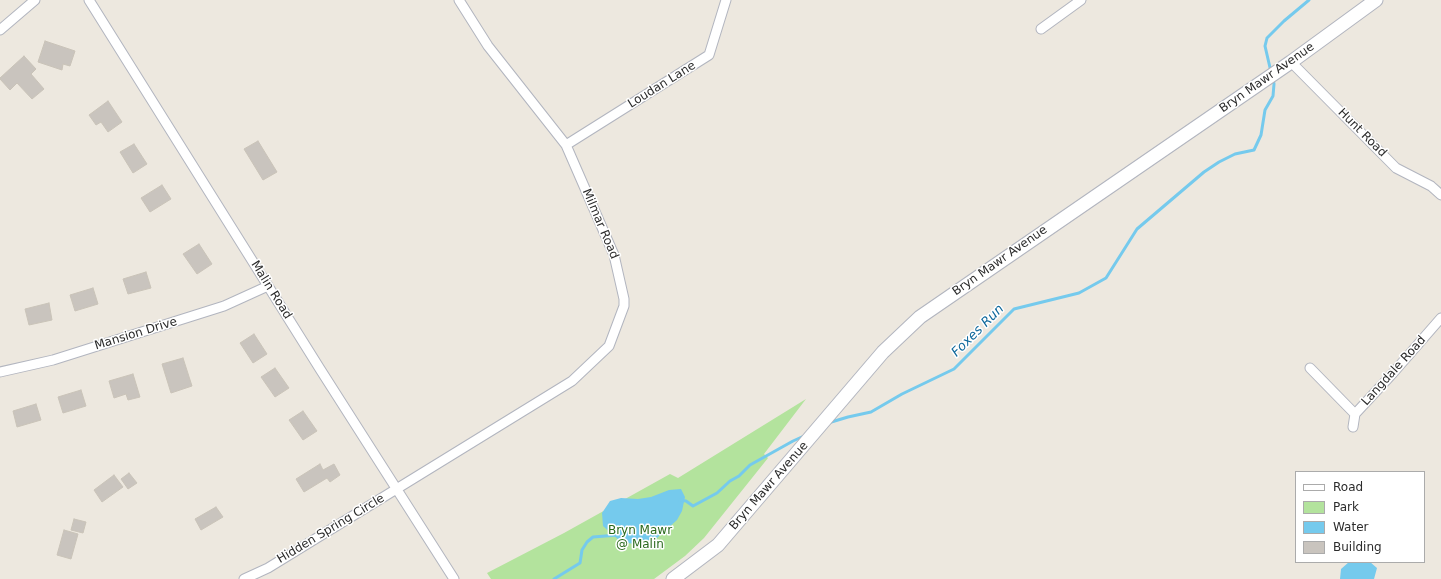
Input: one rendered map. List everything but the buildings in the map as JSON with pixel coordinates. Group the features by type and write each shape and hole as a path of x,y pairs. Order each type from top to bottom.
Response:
{"main road":[{"name":"Bryn Mawr Avenue","path":"673,579 718,545 883,352 920,316 1291,62 1376,0"}],"street":[{"path":"0,30 35,0"},
{"name":"Malin Road","path":"89,0 454,579"},
{"name":"Milmar Road","path":"396,489 572,381 609,346 624,306 614,255 566,145 488,46 459,0"},
{"name":"Loudan Lane","path":"566,145 709,55 726,0"},
{"path":"1041,29 1081,0"},
{"name":"Hunt Road","path":"1291,62 1396,168 1431,186 1441,195"},
{"name":"Mansion Drive","path":"0,372 53,360 224,306 268,286"},
{"name":"Langdale Road","path":"1354,427 1355,414 1441,318"},
{"path":"1310,368 1355,414"},
{"name":"Hidden Spring Circle","path":"244,579 268,568 396,489"}],"green space":[{"name":"Bryn Mawr @ Malin","path":"806,399 764,454 768,458 704,538 685,556 654,579 491,579 487,573 564,533 670,474 678,478"}],"water":[{"path":"681,489 685,497 682,511 677,520 657,538 635,544 621,542 603,526 602,513 610,501 621,498 638,499 651,497 669,490"},
{"path":"1348,563 1371,563 1377,568 1374,579 1340,579 1341,569"}],"waterway":[{"name":"Foxes Run","path":"1271,72 1265,46 1267,38 1284,21 1309,0"},
{"name":"Foxes Run","path":"828,423 871,412 902,394 954,369 1014,309 1079,293 1106,278 1137,229 1204,172 1235,154 1254,150 1261,135 1265,110 1273,96 1273,78"},
{"name":"Foxes Run","path":"680,500 686,501 693,506 717,493 730,481 739,476 750,465 804,436"},
{"name":"Foxes Run","path":"554,579 580,563 582,550 587,542 593,537 618,535"}]}
